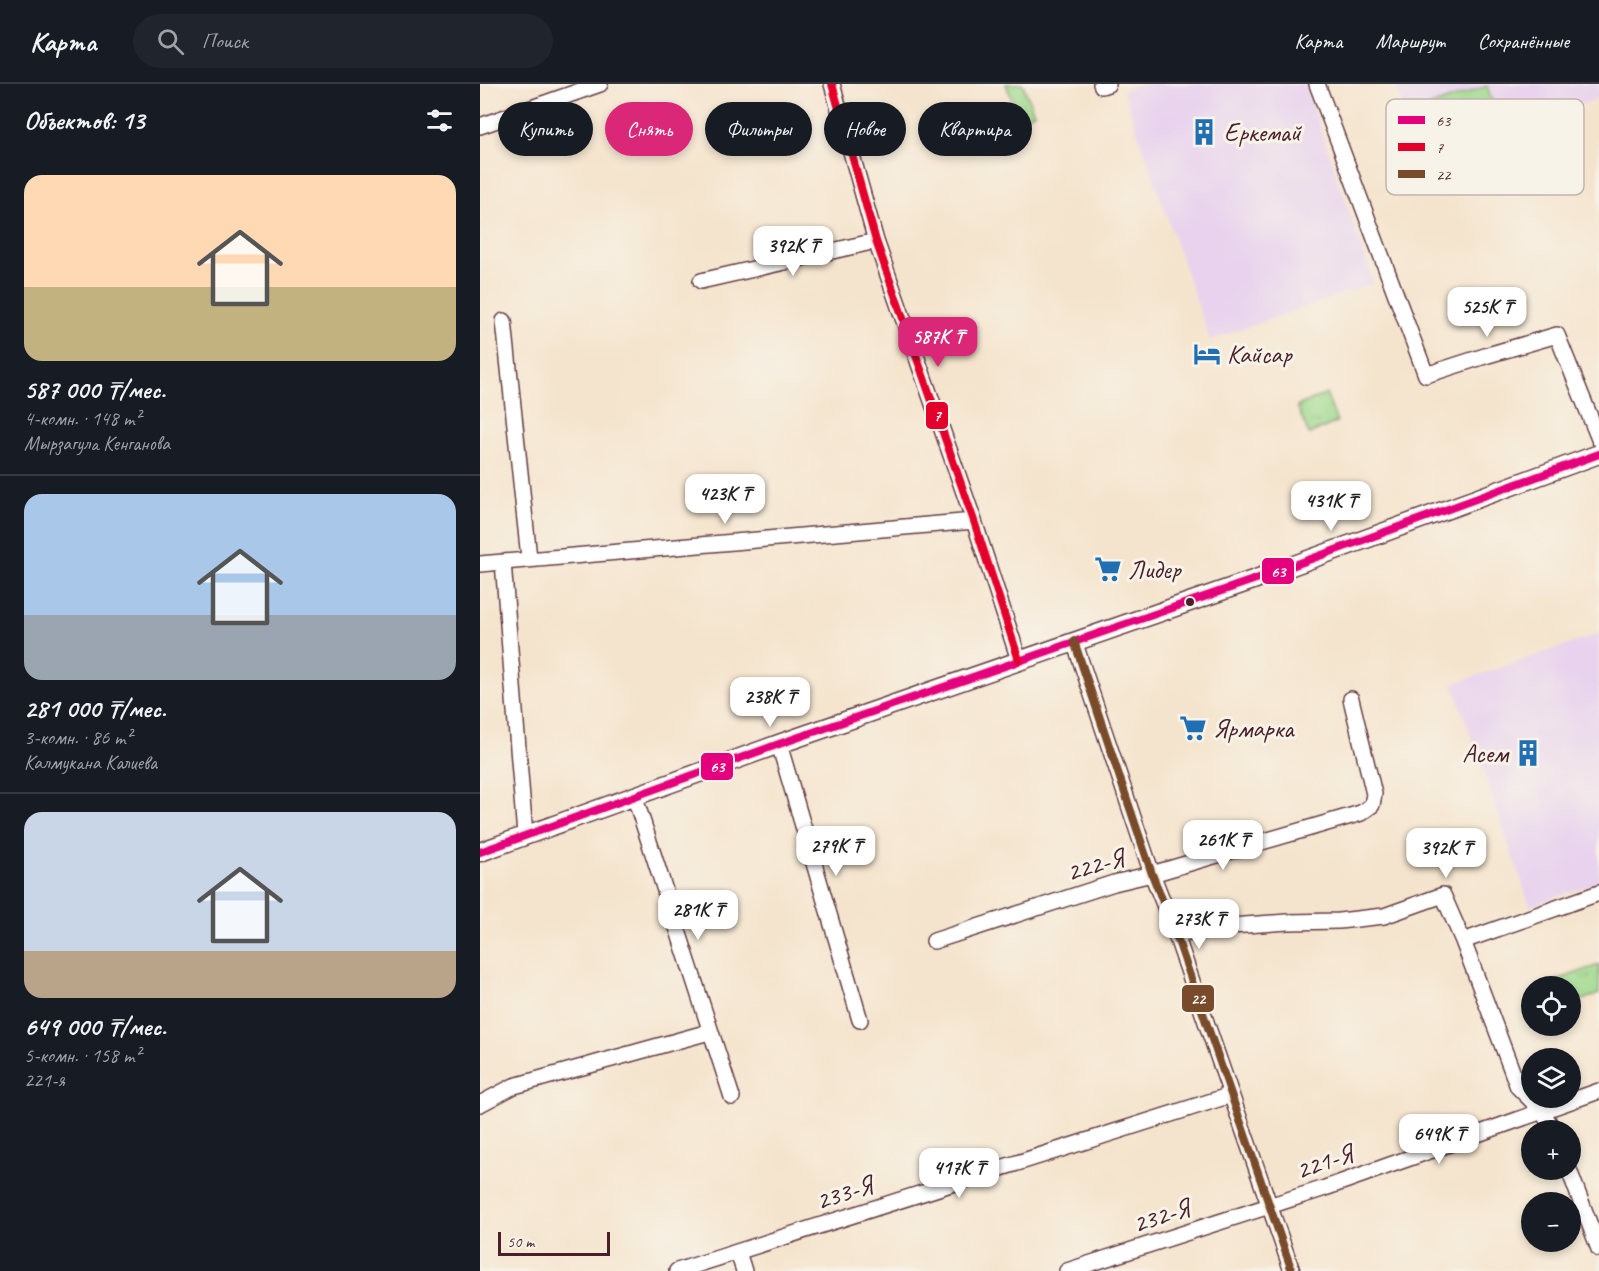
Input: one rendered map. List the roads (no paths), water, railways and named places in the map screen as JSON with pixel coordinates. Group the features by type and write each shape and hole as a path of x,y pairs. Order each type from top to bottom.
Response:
{"street":[{"path":"480,126 600,84"},
{"path":"832,84 876,241 974,521 1019,660"},
{"path":"1317,84 1426,375 1557,335 1599,439"},
{"path":"701,281 876,241"},
{"path":"504,321 529,558"},
{"path":"480,852 634,795 1074,640 1260,578 1599,454"},
{"path":"480,564 974,521"},
{"path":"502,562 525,835"},
{"path":"1074,640 1152,874 1176,935 1292,1271"},
{"name":"222-Я","path":"934,941 1114,883 1361,813 1372,805 1374,794 1351,699"},
{"path":"779,744 860,1020"},
{"path":"634,795 709,1032 732,1097"},
{"path":"1463,941 1599,893"},
{"path":"1176,935 1231,926 1339,921 1384,916 1443,895 1463,941 1499,1042 1518,1087 1547,1120"},
{"path":"480,1104 514,1086 709,1032"},
{"name":"221-Я","path":"1269,1206 1599,1091"},
{"name":"233-Я","path":"677,1271 1231,1095"},
{"path":"1573,1180 1599,1249"},
{"name":"232-Я","path":"1067,1271 1269,1206"},
{"path":"738,1252 744,1271"}],"place":[{"name":"Еркемай","path":"1204,132"},
{"name":"Кайсар","path":"1207,354"},
{"name":"Лидер","path":"1108,569"},
{"name":"Ярмарка","path":"1193,728"},
{"name":"Асем","path":"1528,753"}]}
